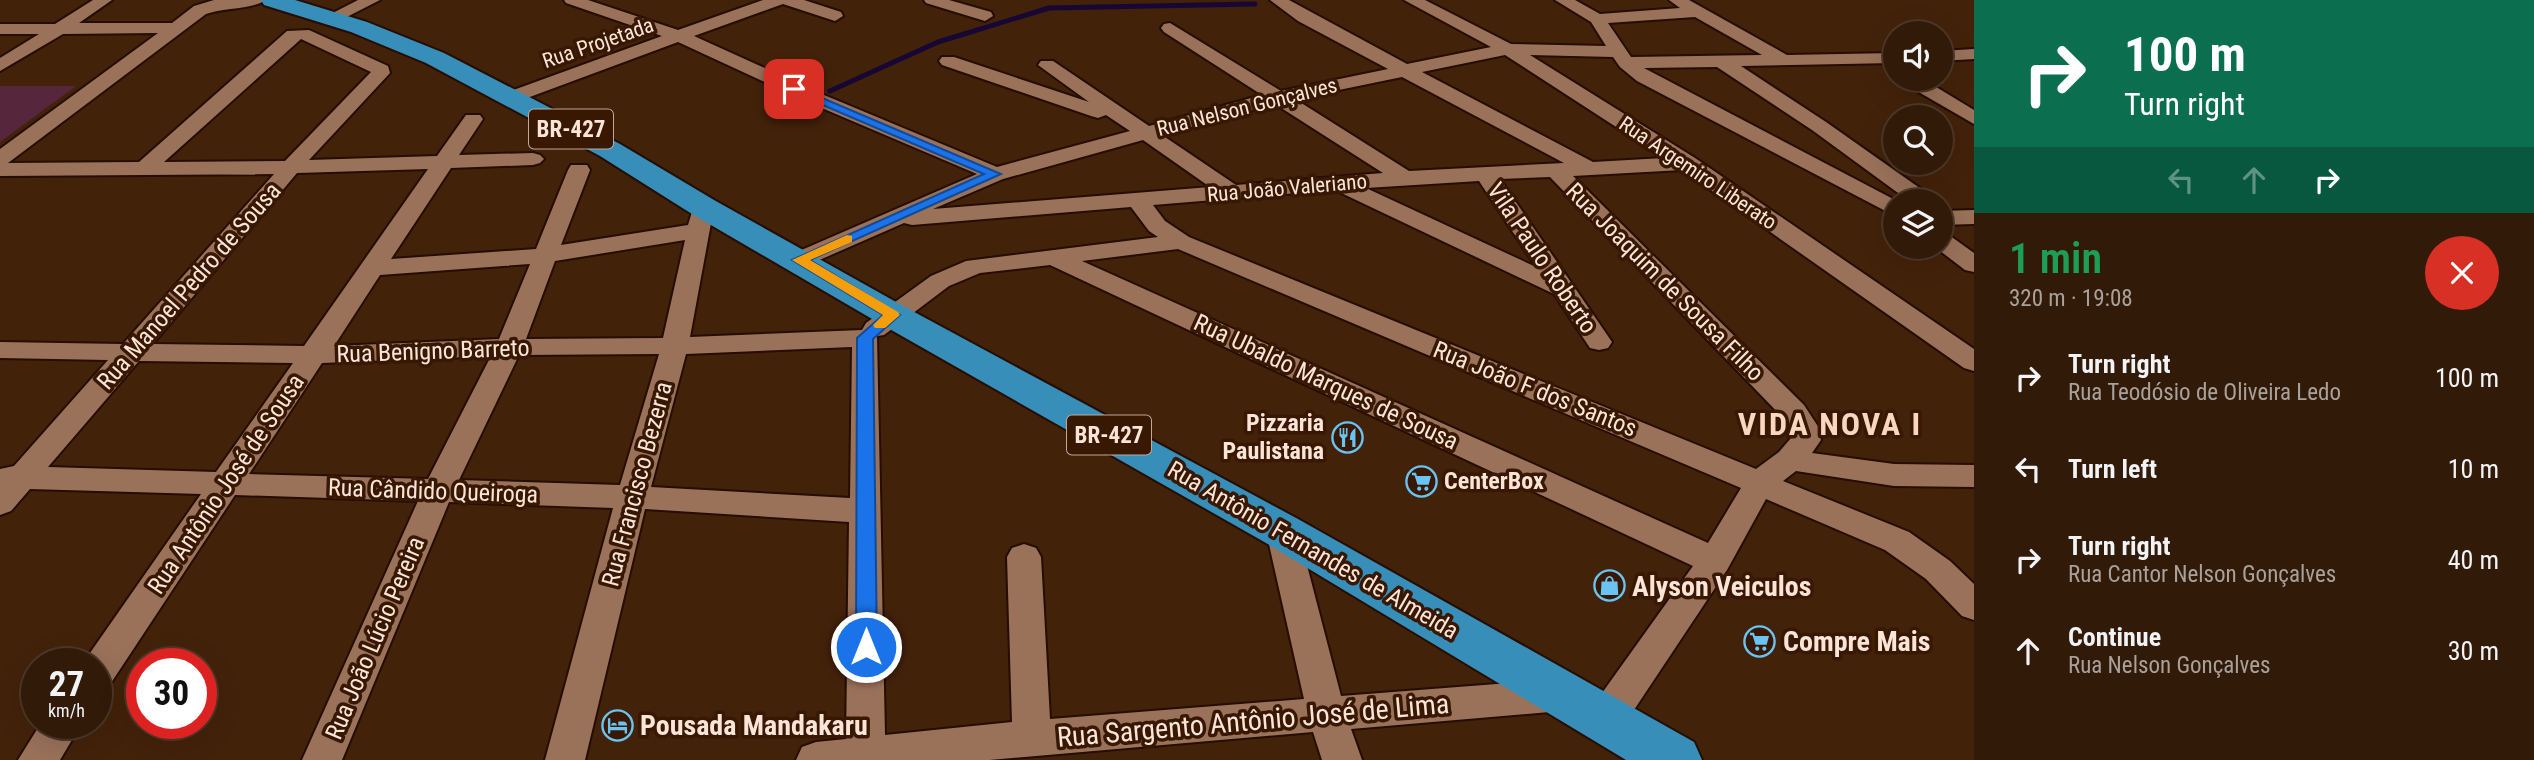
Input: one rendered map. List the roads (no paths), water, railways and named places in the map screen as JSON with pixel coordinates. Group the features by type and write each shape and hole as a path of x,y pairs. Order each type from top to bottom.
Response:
{"highway":[{"name":"BR-427","path":"272,0 331,18"},
{"name":"Rua Antônio Fernandes de Almeida","path":"331,18 435,58 610,150 701,218 799,260 879,326 1282,531 1675,760"}],"street":[{"path":"0,66 104,0"},
{"path":"0,159 175,27 210,6 257,0"},
{"path":"331,18 372,0"},
{"path":"572,0 681,37 817,99 995,174"},
{"name":"Rua Projetada","path":"512,97 778,0"},
{"path":"788,0 835,16"},
{"path":"932,0 985,16"},
{"name":"Rua Joaquim de Sousa Filho","path":"1279,0 1304,17 1589,168"},
{"name":"Rua Argemiro Liberato","path":"1412,0 1508,49 1687,163 1974,362"},
{"path":"1563,0 1597,19 1622,58 1644,77 1883,203"},
{"path":"1677,0 1785,61"},
{"path":"1597,19 1698,12"},
{"path":"0,29 175,27"},
{"path":"1170,28 1405,178"},
{"name":"Rua Manoel Pedro de Sousa","path":"0,503 11,477 134,351 291,167 381,73 379,68 303,34 288,37 145,168"},
{"name":"Rua Nelson Gonçalves","path":"799,260 995,174 1138,128 1508,49 1722,62 1883,59"},
{"path":"1953,55 1974,54"},
{"path":"948,61 1138,128"},
{"path":"1722,62 1819,126 1906,189"},
{"path":"1047,65 1232,192"},
{"path":"1930,91 1974,118"},
{"name":"Rua Antônio José de Sousa","path":"112,651 473,119"},
{"path":"0,170 291,167 533,159"},
{"name":"Rua João Valeriano","path":"888,220 1405,178 1687,163"},
{"name":"Rua João Lúcio Pereira","path":"322,760 438,491 509,347 579,170"},
{"name":"Rua Joaquim de Sousa Filho","path":"1555,170 1794,412 1804,428 1806,440 1790,460"},
{"name":"Vila Paulo Roberto","path":"1485,174 1599,342"},
{"path":"1339,183 1561,288"},
{"name":"Rua João F dos Santos","path":"1138,201 1157,226 1181,242 1897,541 1938,570 1974,607"},
{"path":"1953,221 1974,217"},
{"path":"372,268 547,255 701,218"},
{"name":"Rua Francisco Bezerra","path":"565,760 632,497 675,346 701,218"},
{"path":"1953,237 1974,265"},
{"path":"866,758 866,511 879,326 940,281 975,265 1181,242"},
{"name":"Rua Ubaldo Marques de Sousa","path":"1051,256 1715,561"},
{"name":"Rua Benigno Barreto","path":"0,349 314,355 509,347 675,346 879,326"},
{"path":"1585,707 1715,561 1760,482 1790,460 1894,475 1974,476"},
{"name":"Rua Cândido Queiroga","path":"11,477 632,497 866,511"},
{"path":"1282,531 1326,713 1342,760"},
{"path":"1024,557 1032,738"},
{"name":"Rua Sargento Antônio José de Lima","path":"816,760 866,758 1032,738 1326,713 1585,707"},
{"path":"38,760 53,739"}],"waterway":[{"path":"830,91 938,42 1049,8 1255,4"}],"place":[{"name":"Pizzaria Paulistana","path":"1347,437"},
{"name":"CenterBox","path":"1421,481"},
{"name":"Alyson Veiculos","path":"1609,586"},
{"name":"Compre Mais","path":"1760,641"},
{"name":"Pousada Mandakaru","path":"617,725"}],"district":[{"name":"VIDA NOVA I","path":"1830,424"}]}
